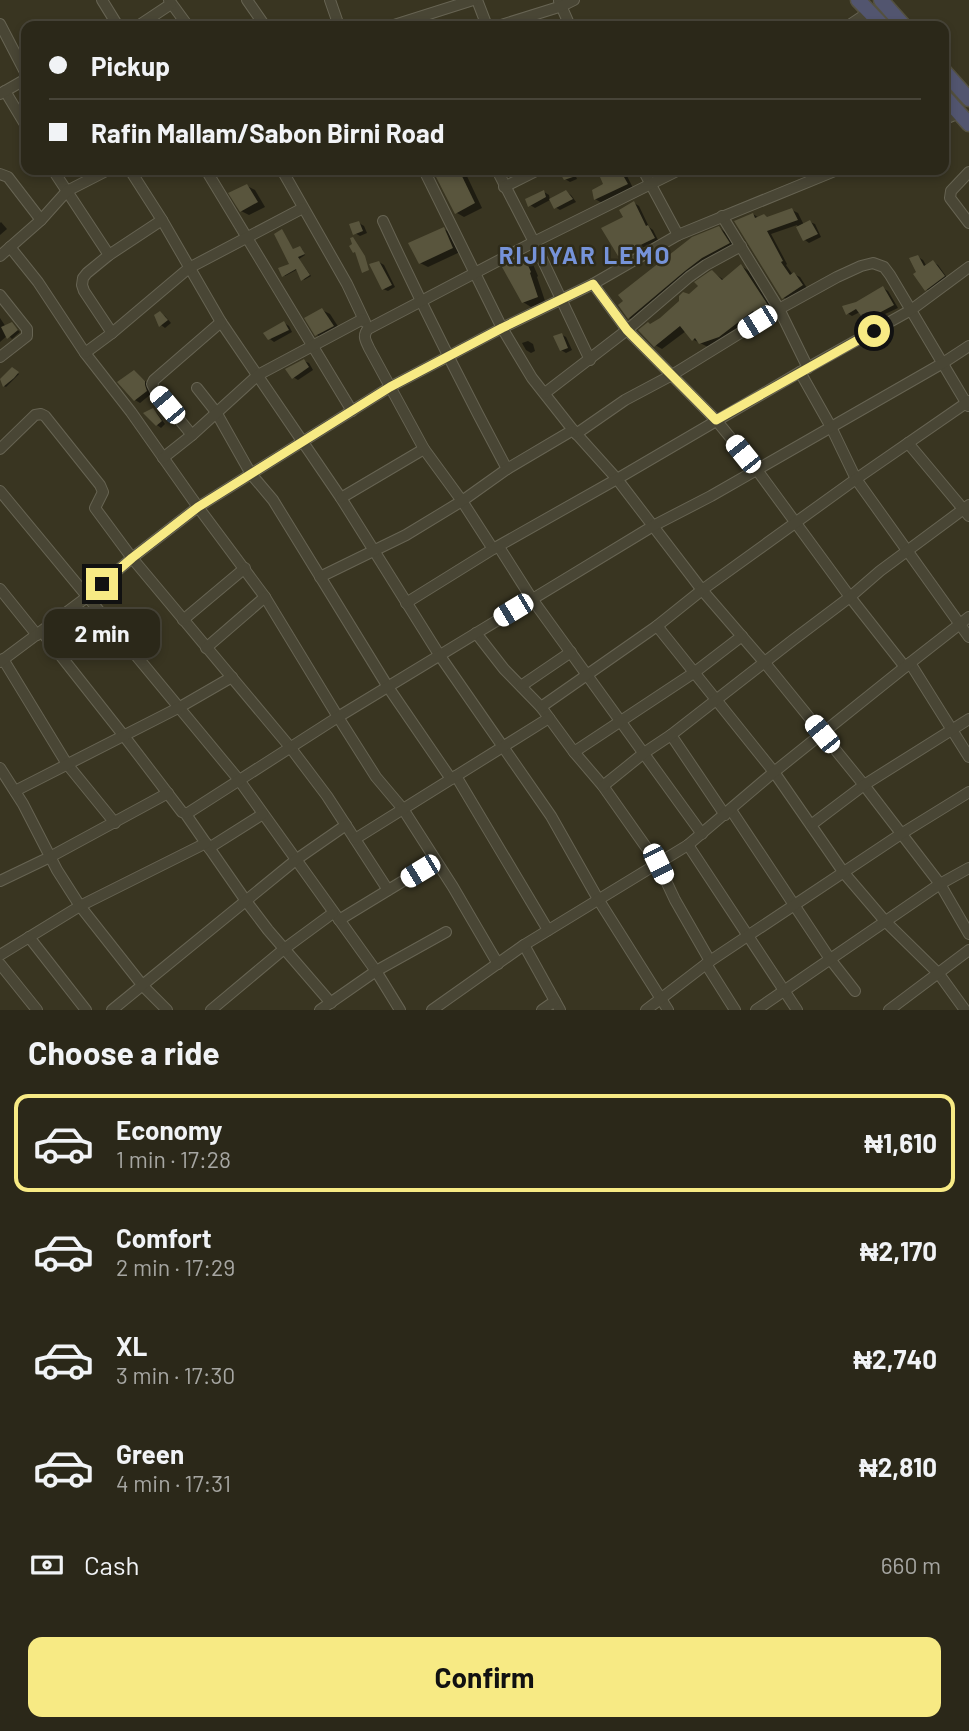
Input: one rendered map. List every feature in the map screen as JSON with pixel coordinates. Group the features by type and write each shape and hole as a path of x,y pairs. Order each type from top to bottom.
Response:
{"highway":[{"path":"858,0 878,21"},
{"path":"881,0 900,21"},
{"path":"949,77 969,99"},
{"path":"949,102 969,124"}],"street":[{"path":"102,0 115,21"},
{"path":"247,0 262,21"},
{"path":"330,0 337,21"},
{"path":"407,21 475,0 485,21"},
{"path":"511,21 575,0"},
{"path":"145,21 170,2 184,21"},
{"path":"560,3 568,21"},
{"path":"856,21 869,12"},
{"path":"0,24 21,66"},
{"path":"21,79 2,92 21,119"},
{"path":"949,117 959,113"},
{"path":"969,172 951,191 950,198 969,223"},
{"path":"0,174 8,177 41,220"},
{"path":"57,175 109,255"},
{"path":"0,256 41,220 67,191 98,175"},
{"path":"133,175 221,322 341,498 440,656 551,816 598,900 668,1010"},
{"path":"209,175 352,411"},
{"path":"285,175 346,284 366,324 365,338 425,449 702,834"},
{"path":"426,175 502,328 532,378 617,479 702,590 864,785 940,884 969,934"},
{"path":"499,175 590,360"},
{"path":"505,187 528,175"},
{"path":"646,175 678,235"},
{"path":"163,458 258,375 313,346 420,301 668,175"},
{"path":"114,823 67,764 2,661 40,634 198,507 390,387 593,284 678,235 824,175"},
{"path":"85,353 189,268 303,208"},
{"path":"722,216 779,309 804,370 856,479 969,637"},
{"path":"112,333 82,285 83,278 109,255 162,220"},
{"path":"383,221 448,358 508,469"},
{"path":"545,393 590,360 689,277 741,246"},
{"path":"10,247 265,597 376,776 403,809 498,964"},
{"path":"320,577 406,535 508,469 837,277 873,263 884,267 968,404 856,479 541,707"},
{"path":"406,603 716,420 911,310 969,267"},
{"path":"593,284 627,330 716,420 757,470 850,597 907,665 969,757"},
{"path":"0,295 27,328 27,336 0,357"},
{"path":"192,435 152,384 221,322"},
{"path":"185,813 653,526 757,470 969,346"},
{"path":"197,388 216,412 251,474 273,500 388,687 453,777 548,930"},
{"path":"0,449 35,415 45,416 100,485 103,492 94,508 132,558 290,747 327,796 388,890"},
{"path":"603,786 907,551 967,510 908,443"},
{"path":"341,498 425,449"},
{"path":"0,491 239,780 376,971 400,1010"},
{"path":"183,620 245,568"},
{"path":"0,589 124,736 185,813 246,901 331,1003"},
{"path":"206,648 265,597"},
{"path":"432,1010 524,945 688,845 774,772 969,617"},
{"path":"657,625 774,772 844,873 885,921 939,974 965,1010"},
{"path":"476,633 541,707 603,786 658,864 735,1010"},
{"path":"574,752 695,672 742,635"},
{"path":"521,686 571,652"},
{"path":"15,791 180,707 232,677"},
{"path":"355,839 549,718"},
{"path":"811,825 864,785 969,719"},
{"path":"671,736 855,991"},
{"path":"0,768 80,906 143,986 167,1010"},
{"path":"646,1010 708,962 969,792"},
{"path":"0,881 168,793"},
{"path":"0,955 80,906 207,846 263,814"},
{"path":"112,1010 297,859 346,825"},
{"path":"688,845 797,1010"},
{"path":"211,1010 284,949 336,916 388,890 436,861"},
{"path":"756,1010 940,884 969,868"},
{"path":"320,1010 376,971 446,932"},
{"path":"29,937 86,1010"},
{"path":"524,945 558,1005 542,1010"},
{"path":"889,1010 969,950"},
{"path":"0,964 37,1010"}],"building":[{"path":"435,175 461,175 475,203 455,214"},
{"path":"561,175 572,175 573,177 564,180"},
{"path":"599,175 623,175 628,184 594,200 592,190 603,184"},
{"path":"247,184 258,202 240,212 228,193"},
{"path":"544,190 546,197 528,207 525,199"},
{"path":"566,190 573,199 554,209 549,199"},
{"path":"634,201 655,238 618,256 601,228 623,217 619,210"},
{"path":"792,208 798,220 767,231 783,261 781,262 790,275 794,272 803,285 782,299 734,221 753,213 755,218 764,214 767,217"},
{"path":"810,220 818,234 803,241 796,227"},
{"path":"359,221 363,231 353,235 349,224"},
{"path":"719,226 730,243 702,258 628,319 618,305 623,301 618,295 692,237"},
{"path":"444,227 453,248 419,264 408,243"},
{"path":"282,229 293,249 300,246 305,254 298,257 310,275 301,281 296,269 282,277 278,268 289,264 274,234"},
{"path":"353,237 365,256 369,270 362,273 355,252 353,253 349,246 352,244 350,238"},
{"path":"918,255 924,266 933,260 945,276 925,291 913,274 916,272 909,258"},
{"path":"524,256 538,297 522,303 502,267"},
{"path":"379,261 392,285 382,290 369,264"},
{"path":"741,264 768,305 755,314 753,311 719,337 699,344 695,338 692,341 680,326 654,347 638,330 648,322 650,324 660,318 679,301 683,292 689,294 698,286 694,282 710,271 722,280"},
{"path":"883,286 894,305 879,313 862,317 856,309 846,315 842,306 856,302"},
{"path":"322,308 334,326 315,336 304,318"},
{"path":"160,311 168,320 159,327 154,315"},
{"path":"284,321 289,330 268,340 263,333"},
{"path":"12,322 18,330 7,339 1,327"},
{"path":"562,333 568,348 560,351 553,336"},
{"path":"304,359 309,367 292,379 285,369"},
{"path":"12,367 19,372 3,387 0,379"},
{"path":"134,370 145,381 147,391 134,401 117,382"},
{"path":"153,408 162,421 156,426 143,413"}],"district":[{"name":"RIJIYAR LEMO","path":"585,254"}],"route":[{"path":"102,584 198,507 390,387 593,284 627,330 716,420 874,331"}]}
